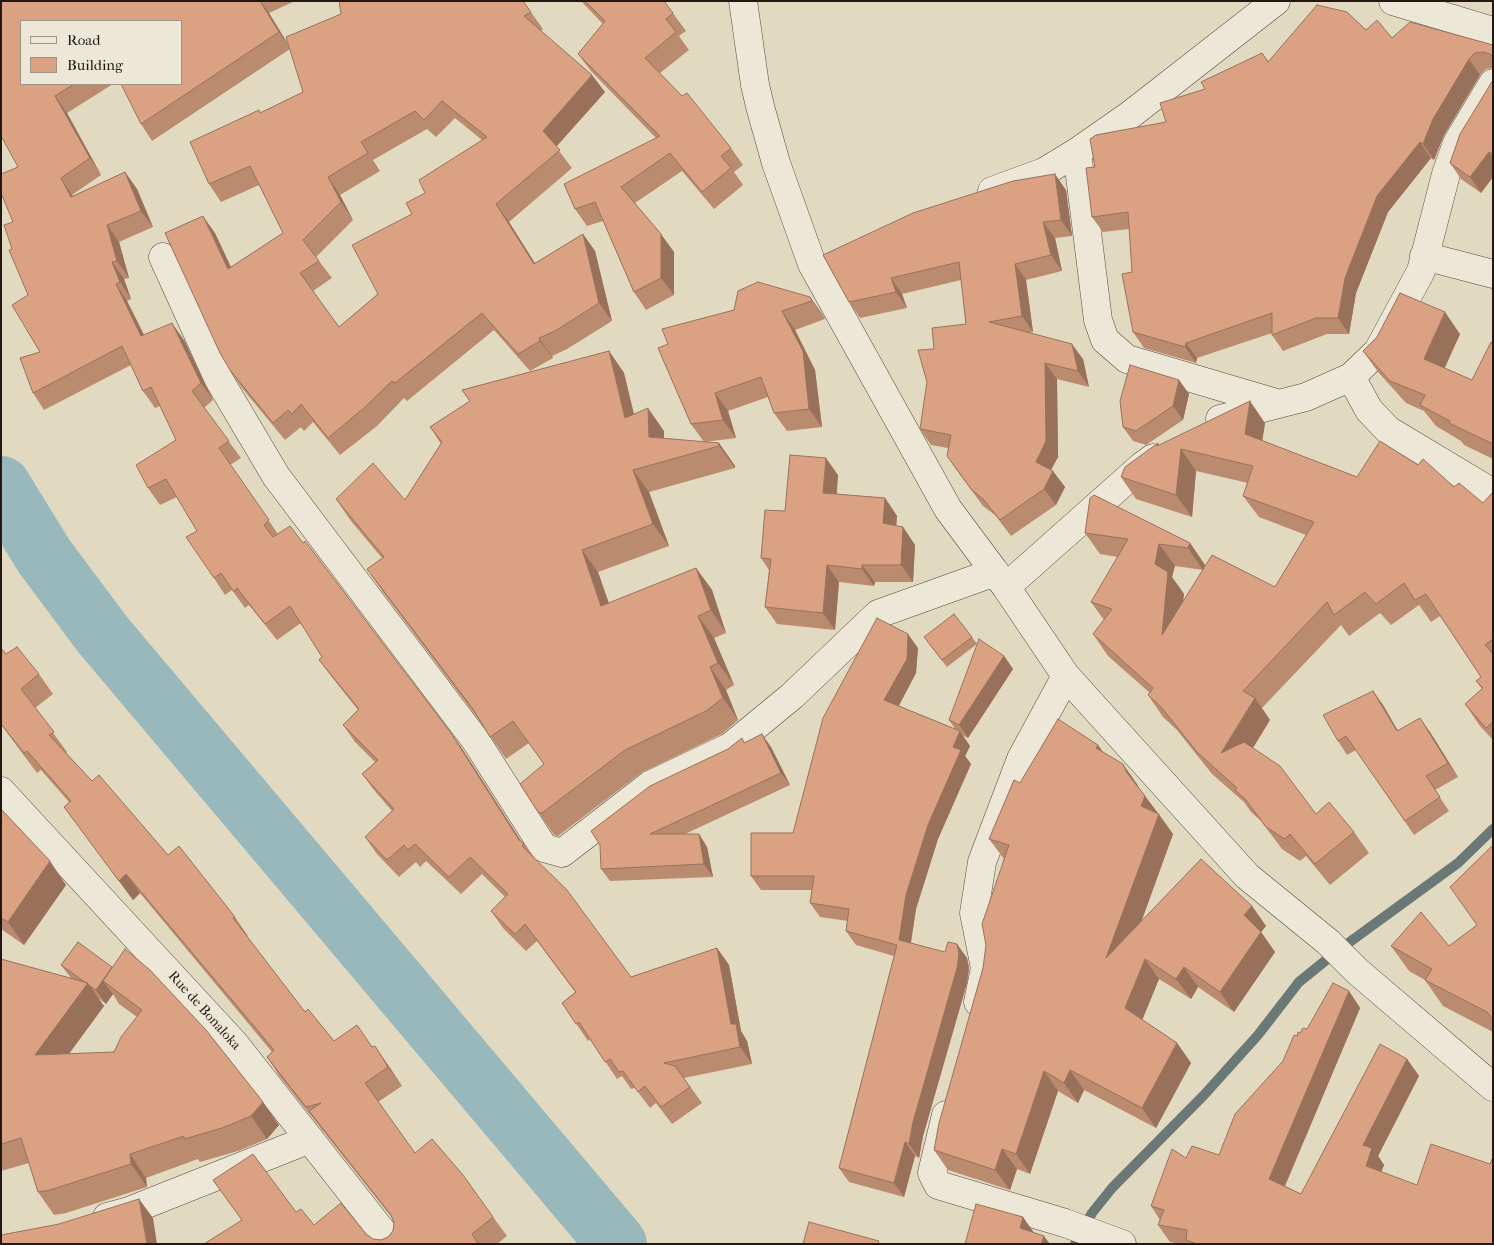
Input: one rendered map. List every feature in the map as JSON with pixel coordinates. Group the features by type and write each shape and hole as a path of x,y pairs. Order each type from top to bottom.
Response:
{"street":[{"path":"743,1 755,85 761,110 776,163 812,264 948,509 1001,580 1066,676 1247,876 1328,942 1357,971 1493,1087"},
{"path":"964,200 1010,186 1044,172 1077,152 1130,115 1276,1"},
{"path":"1393,1 1493,31"},
{"path":"1198,429 1230,416 1306,397 1351,377 1378,351 1420,271 1446,174 1457,143 1493,83"},
{"path":"1077,152 1098,320 1105,340 1127,359 1276,403"},
{"path":"812,264 838,252"},
{"path":"1424,256 1493,274"},
{"path":"163,257 218,378 276,476 476,741 544,848 562,853 650,785 730,747 792,696 878,614 1001,580 1142,466 1174,445"},
{"path":"1351,377 1369,410 1388,430 1493,493"},
{"path":"971,1025 982,986 984,968 974,913 982,862 1021,759 1066,676"},
{"name":"Rue de Bonaloka","path":"1,791 234,1042 392,1244"},
{"path":"952,1092 932,1172 938,1185 1064,1223 1111,1240"},
{"path":"87,1223 129,1211 310,1139"}],"building":[{"path":"1,1 260,1 279,32 141,124 122,85 182,85 182,20 20,20 20,85 72,85 55,96 90,158 61,178 71,197 125,172 141,211 107,225 117,261 112,262 120,282 116,284 141,336 172,323 201,383 192,391 229,441 219,448 269,520 264,525 273,537 290,526 303,543 305,541 451,733 519,840 524,843 522,846 567,890 631,977 717,948 731,1024 736,1024 740,1047 664,1063 675,1066 690,1087 661,1107 645,1086 638,1092 623,1071 619,1072 610,1059 605,1062 579,1022 576,1024 562,1003 576,992 525,924 515,934 491,911 508,894 470,857 449,877 415,844 408,850 404,845 387,860 365,837 394,809 362,774 378,760 343,725 359,709 319,660 322,657 290,606 265,624 237,588 234,592 221,573 214,578 186,537 197,531 166,479 148,488 136,465 176,440 151,387 143,391 122,346 33,393 20,358 40,352 12,305 28,295 9,250 12,249 4,225 13,222 1,193 1,174 18,167 1,136"},
{"path":"339,1 523,1 531,12 524,16 592,75 543,131 560,150 496,204 534,264 583,234 599,303 555,331 539,338 540,341 518,354 482,313 395,383 392,381 364,408 328,438 301,404 292,414 288,410 273,423 230,370 220,353 165,233 203,216 228,269 283,233 250,166 209,184 190,142 259,110 260,113 303,92 286,37 341,14","holes":["442,101 487,137 419,180 425,193 406,203 412,214 352,245 378,294 339,327 300,273 319,261 303,240 341,202 328,177 368,153 361,142 415,111 424,120"]},
{"path":"585,1 664,1 673,13 666,19 676,32 645,58 682,96 687,93 731,148 721,156 731,168 702,192 670,153 621,187 661,234 661,278 634,292 595,202 575,209 564,184 660,136 578,54 605,21"},
{"path":"1317,5 1347,12 1366,30 1377,20 1392,38 1410,22 1493,45 1493,57 1483,52 1475,53 1469,59 1433,119 1423,144 1420,142 1377,196 1345,278 1338,318 1316,318 1272,335 1272,313 1186,343 1185,347 1133,332 1122,274 1132,272 1128,212 1092,217 1086,168 1095,167 1090,139 1096,135 1166,122 1160,103 1205,89 1201,82 1262,53 1268,62"},
{"path":"1493,80 1493,154 1489,152 1470,177 1450,163 1460,134"},
{"path":"1055,174 1061,220 1043,222 1051,255 1015,264 1022,316 989,322 1072,344 1078,371 1045,363 1046,441 1036,462 1053,471 1044,489 1000,520 983,499 972,490 947,456 951,435 920,429 927,382 918,350 934,349 932,328 966,324 959,262 891,278 896,292 849,302 823,255 913,213 1013,181"},
{"path":"758,282 810,297 812,301 782,311 803,351 809,409 774,413 761,377 715,393 723,420 691,424 658,348 668,344 662,329 734,310 738,291"},
{"path":"1400,293 1445,312 1424,359 1472,380 1491,342 1493,343 1493,444 1449,423 1450,421 1420,405 1425,395 1390,381 1363,351 1377,337"},
{"path":"609,351 625,418 648,408 649,437 719,443 719,446 633,470 653,524 582,550 601,606 696,568 711,610 698,616 718,663 710,667 723,698 706,711 625,750 542,813 538,812 520,784 544,764 513,721 490,737 473,709 367,569 384,557 336,499 373,463 405,500 442,442 430,427 470,401 462,390"},
{"path":"1130,365 1179,380 1173,406 1136,431 1123,427 1120,401"},
{"path":"1250,401 1245,434 1357,477 1380,441 1418,465 1423,459 1454,487 1459,483 1483,503 1493,492 1493,639 1485,645 1493,654 1493,722 1486,728 1465,704 1483,688 1476,681 1481,677 1426,594 1415,600 1404,583 1376,604 1365,592 1334,615 1327,602 1243,691 1255,698 1221,753 1244,742 1280,766 1316,814 1329,802 1354,832 1315,864 1290,834 1285,839 1266,827 1246,800 1235,790 1237,788 1197,752 1162,708 1148,695 1153,688 1093,634 1112,609 1091,602 1128,539 1085,533 1090,498 1094,495 1190,543 1188,548 1159,544 1155,564 1168,572 1162,635 1212,555 1275,587 1314,522 1243,496 1253,466 1181,449 1176,495 1121,477 1125,467 1158,443 1157,446"},
{"path":"790,455 826,458 823,493 885,498 883,523 903,527 901,565 862,565 862,569 827,565 823,613 765,607 771,559 761,558 765,510 785,511"},
{"path":"954,614 972,637 942,660 924,637"},
{"path":"877,618 908,634 907,659 884,700 960,731 953,747 961,750 928,825 906,895 899,940 945,952 948,942 957,944 959,954 957,968 913,1122 909,1144 905,1142 894,1183 839,1168 897,945 846,931 849,909 810,903 814,876 751,876 751,833 793,833 823,718"},
{"path":"979,639 1004,656 959,725 949,720"},
{"path":"17,647 39,674 21,689 54,732 49,735 92,781 99,775 168,855 179,846 235,917 233,918 305,1012 308,1009 334,1041 357,1025 372,1047 375,1046 388,1067 365,1083 415,1153 432,1139 463,1175 493,1217 472,1234 478,1244 204,1244 242,1220 213,1180 253,1154 296,1212 301,1209 314,1225 341,1203 366,1234 373,1239 381,1240 388,1237 393,1231 394,1223 391,1215 309,1111 321,1103 306,1107 267,1057 274,1050 126,874 119,881 64,807 71,801 27,751 24,753 1,724 1,648 6,654"},
{"path":"1373,691 1397,731 1420,718 1448,763 1426,776 1440,797 1405,821 1346,736 1338,741 1323,715"},
{"path":"1058,719 1098,745 1096,748 1123,764 1127,773 1145,796 1141,806 1159,814 1106,958 1201,859 1252,906 1244,915 1261,932 1220,992 1184,967 1176,979 1145,959 1125,1008 1177,1043 1142,1108 1070,1070 1064,1083 1044,1071 1016,1154 1002,1149 995,1170 934,1150 939,1123 983,968 986,945 982,924 1009,845 989,839 1014,780 1020,783"},
{"path":"762,734 781,773 650,834 699,834 704,864 601,869 600,845 591,831 650,786 728,749 742,738 744,743"},
{"path":"1,809 50,861 8,922 1,918"},
{"path":"1493,845 1493,1019 1487,1012 1425,980 1432,969 1391,946 1421,912 1449,946 1477,925 1450,887"},
{"path":"78,942 112,967 96,990 61,965"},
{"path":"125,949 150,970 206,1030 263,1102 251,1116 222,1128 184,1139 184,1136 130,1154 131,1164 50,1190 38,1192 21,1138 1,1144 1,959 88,983 35,1055 114,1052 121,1037 142,1010 103,981"},
{"path":"1333,983 1349,991 1269,1179 1301,1194 1380,1044 1407,1059 1363,1145 1372,1148 1366,1166 1417,1185 1431,1144 1490,1164 1493,1157 1493,1244 1197,1244 1186,1240 1187,1230 1158,1225 1164,1210 1151,1206 1172,1149 1186,1158 1192,1146 1219,1155 1235,1114 1283,1061 1294,1035 1297,1036 1298,1032 1300,1033 1303,1028 1307,1029"},
{"path":"139,1199 147,1244 1,1244 1,1235 59,1224"},
{"path":"976,1204 1023,1217 1020,1228 1044,1236 1041,1244 965,1244"},
{"path":"809,1222 879,1241 878,1244 803,1244"}],"waterway":[{"path":"1,486 44,556 103,635 617,1244"},
{"path":"1075,1244 1092,1213 1112,1188 1204,1095 1258,1035 1299,982 1336,952 1458,863 1493,829"}]}
